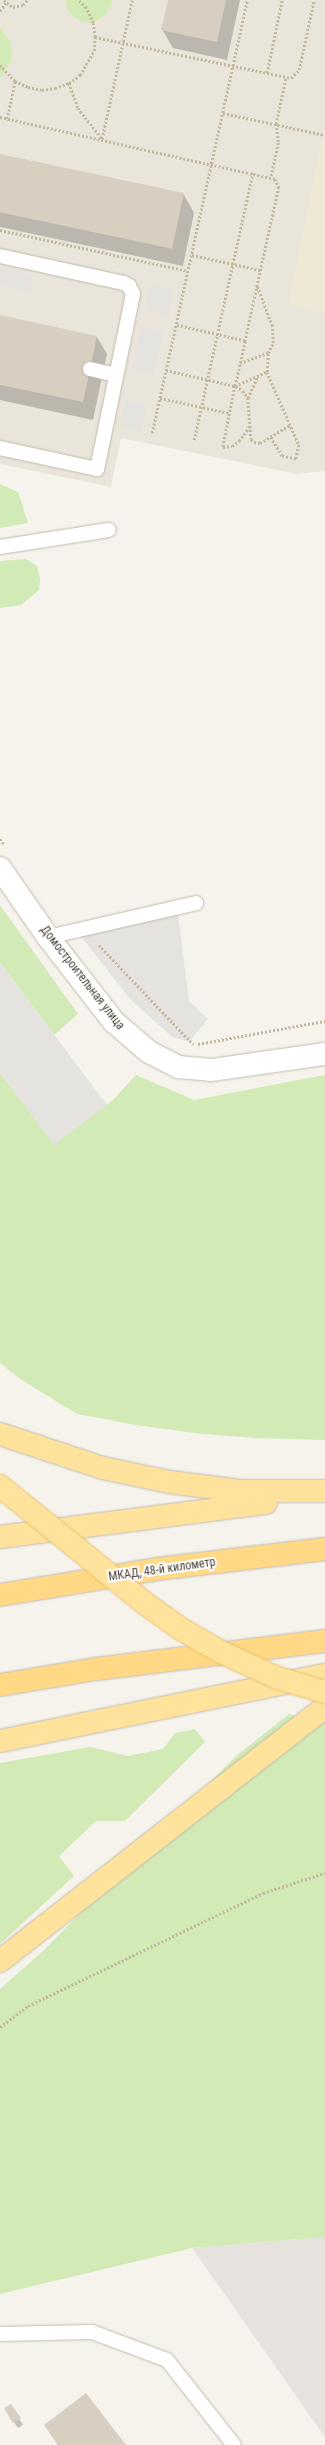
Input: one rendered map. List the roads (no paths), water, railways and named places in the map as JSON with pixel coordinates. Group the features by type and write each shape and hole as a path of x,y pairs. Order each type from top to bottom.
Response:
{"highway":[{"name":"МКАД, 48-й километр","path":"0,1595 157,1569 325,1549"},
{"path":"0,1685 96,1669 325,1641"}],"main road":[{"path":"0,1434 103,1468 170,1482 239,1491 325,1491"},
{"path":"0,1486 143,1602 181,1629 219,1651 275,1677 325,1692"},
{"path":"0,1538 325,1494"},
{"path":"0,1741 325,1675"},
{"path":"0,1962 325,1707"}],"street":[{"name":"Домостроительная улица","path":"0,868 48,937 114,1022 127,1035 149,1052 178,1067 211,1070 325,1054"}],"lane":[{"path":"0,256 124,283 129,286 133,294 97,469 0,448"},
{"path":"90,369 116,375"},
{"path":"0,547 109,530"},
{"path":"48,937 196,903"},
{"path":"0,2334 92,2332 167,2360 234,2445"}]}
